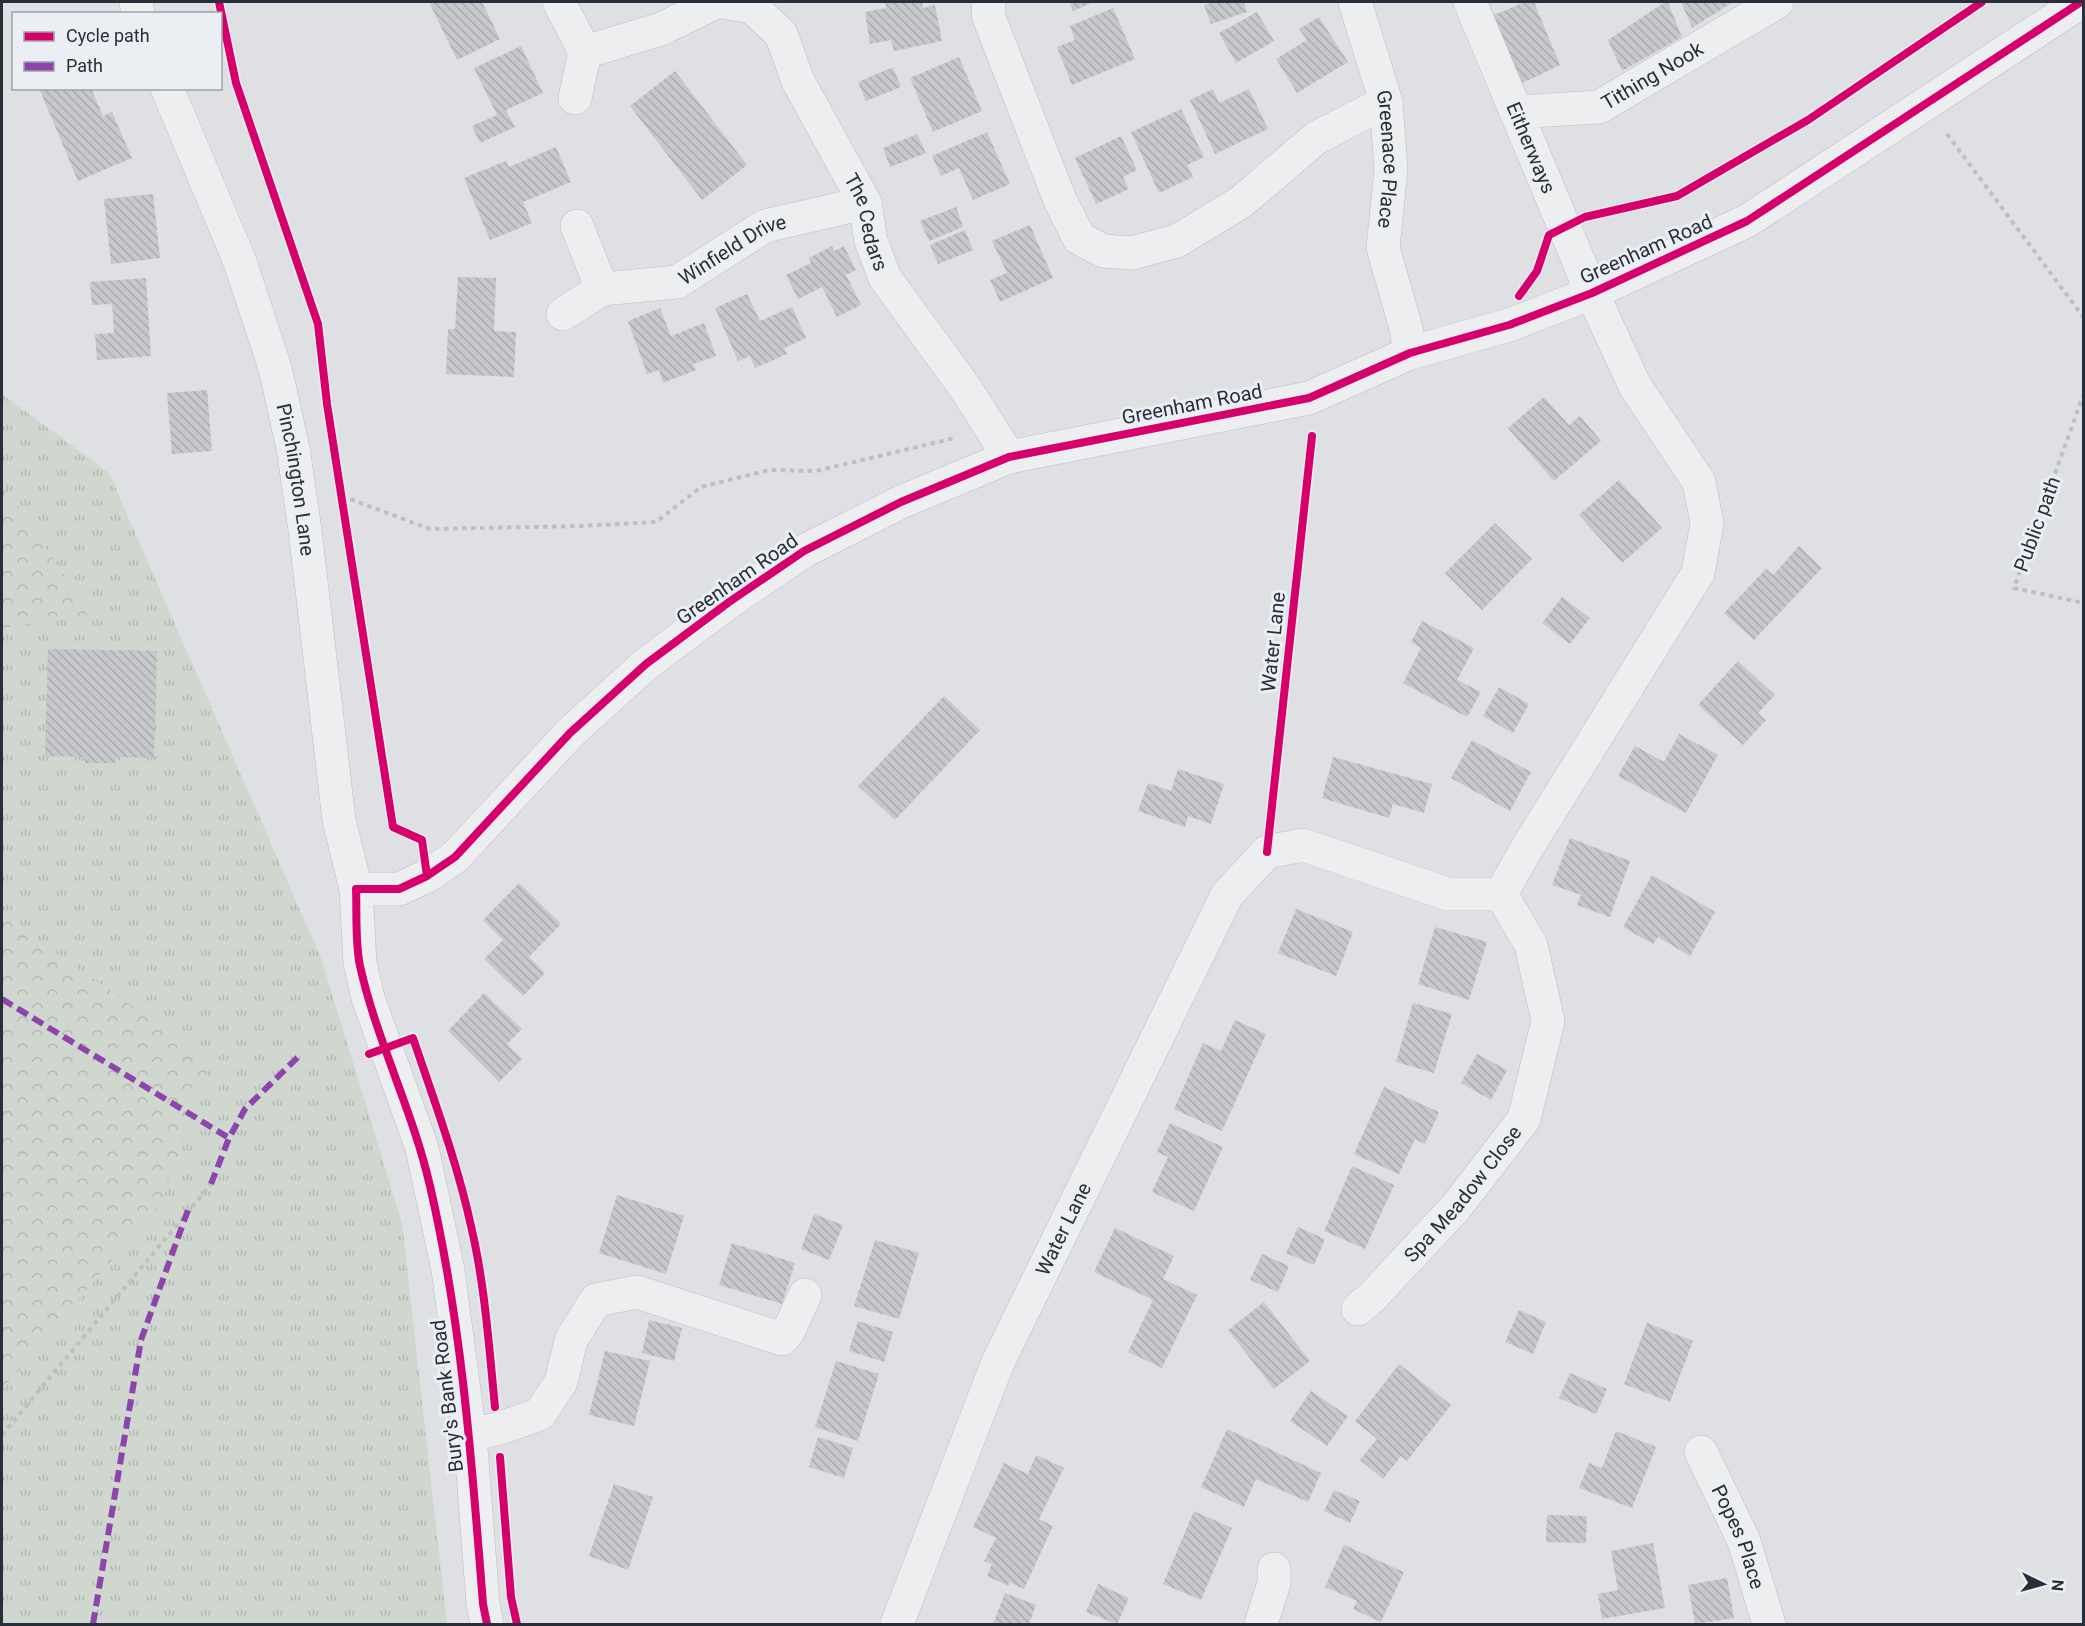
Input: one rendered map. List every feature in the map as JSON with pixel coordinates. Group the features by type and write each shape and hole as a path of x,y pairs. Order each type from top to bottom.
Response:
{"street":[{"path":"559,2 585,52 575,98"},
{"path":"585,52 661,29 716,2"},
{"name":"The Cedars","path":"722,2 752,7 781,34 798,81 865,203 871,241 885,278 966,389 990,430 1010,457"},
{"path":"989,2 988,15 1060,200 1079,238 1103,251 1132,253 1177,241 1241,202 1316,138 1386,102"},
{"name":"Greenace Place","path":"1355,2 1386,102 1390,169 1383,249 1406,328 1410,353"},
{"name":"Eitherways","path":"1470,2 1592,293"},
{"name":"Tithing Nook","path":"1517,112 1599,107 1776,2"},
{"name":"Greenham Road","path":"356,889 399,889 427,876 455,857 570,733 646,664 729,602 804,551 901,502 1010,457 1309,398 1410,353 1509,325 1592,293 1748,221 2081,2"},
{"name":"Pinchington Lane","path":"168,90 240,262 275,368 293,448 305,530 339,820 356,889"},
{"name":"Winfield Drive","path":"563,314 602,289 676,282 765,226 865,203"},
{"path":"577,226 602,289"},
{"path":"1501,894 1527,848 1698,573 1707,523 1699,482 1635,386 1592,293"},
{"name":"Water Lane","path":"897,1624 998,1362 1227,895 1267,852 1303,845 1448,894 1501,894"},
{"name":"Bury's Bank Road","path":"356,889 360,963 368,998 422,1148 448,1270 470,1435 483,1604 487,1624"},
{"name":"Spa Meadow Close","path":"1358,1309 1373,1296 1456,1207 1524,1119 1548,1021 1531,945 1501,894"},
{"path":"470,1435 497,1429 540,1414 561,1382 571,1340 596,1300 637,1292 782,1339 789,1330 805,1295"},
{"name":"Popes Place","path":"1701,1452 1744,1541 1769,1624"},
{"path":"1261,1624 1274,1583 1274,1569"}],"path":[{"path":"1926,104 2084,318"},
{"path":"342,496 430,529 656,522 702,487 769,470 816,471 990,430"},
{"path":"340,484 344,508"},
{"path":"2,1435 211,1184"}],"green space":[{"path":"2,394 109,473 321,958 402,1223 447,1624 2,1624"},
{"path":"2,482 90,614 2,628"},
{"path":"2,916 212,1061 161,1202 2,1390"}],"building":[{"path":"429,2 482,2 500,39 457,60"},
{"path":"885,2 922,2 923,8 935,5 942,41 894,51 891,40 870,44 865,12 886,8"},
{"path":"1069,2 1094,2 1073,11"},
{"path":"1213,2 1244,2 1247,12 1211,24 1204,5"},
{"path":"1525,2 1534,2 1560,65 1518,85 1492,16"},
{"path":"1668,2 1682,37 1622,71 1608,40"},
{"path":"1681,2 1733,2 1692,28"},
{"path":"1113,8 1135,59 1072,85 1057,47 1075,40 1070,26"},
{"path":"1257,12 1274,41 1236,63 1219,33"},
{"path":"1319,17 1348,62 1297,93 1276,59 1307,40 1299,29"},
{"path":"521,46 543,93 506,110 515,127 480,143 472,126 497,115 474,68"},
{"path":"959,57 982,111 933,132 910,78"},
{"path":"893,67 901,87 866,101 858,82"},
{"path":"675,71 747,165 702,200 630,106"},
{"path":"1213,89 1219,103 1249,89 1268,129 1215,154 1190,100"},
{"path":"40,90 92,90 103,116 112,112 132,158 78,181"},
{"path":"1181,109 1204,157 1187,165 1193,177 1159,193 1131,132"},
{"path":"987,132 1010,184 973,200 959,168 941,176 932,156"},
{"path":"917,134 926,153 890,167 883,148"},
{"path":"1121,136 1137,170 1123,177 1129,189 1096,204 1075,158"},
{"path":"556,147 571,182 523,202 532,223 490,240 464,178 506,161 509,167"},
{"path":"153,194 160,258 111,264 104,199"},
{"path":"956,207 963,227 929,241 920,221"},
{"path":"1030,225 1053,278 1000,302 990,280 1007,273 992,241"},
{"path":"965,230 973,250 938,264 930,245"},
{"path":"832,246 834,251 844,246 856,270 846,275 861,305 837,317 822,287 798,299 786,275 811,263 809,258"},
{"path":"458,277 496,278 494,331 516,332 514,377 446,374 448,329 455,329"},
{"path":"146,278 151,356 97,360 95,334 114,333 112,304 92,305 90,282"},
{"path":"747,294 760,321 792,307 806,338 784,348 787,354 755,368 750,356 738,361 715,308"},
{"path":"660,308 671,336 704,323 716,356 693,364 696,370 663,383 659,370 647,374 628,321"},
{"path":"207,390 212,451 172,454 167,393"},
{"path":"1544,397 1569,425 1580,416 1601,441 1554,481 1508,428"},
{"path":"1619,480 1662,528 1622,563 1579,515"},
{"path":"1495,523 1532,559 1482,610 1445,573"},
{"path":"1799,546 1822,568 1754,640 1724,613 1766,569 1773,575"},
{"path":"1562,597 1590,618 1570,644 1542,623"},
{"path":"1422,621 1474,648 1457,680 1481,692 1467,717 1403,683 1421,648 1411,642"},
{"path":"48,649 157,651 154,758 116,757 116,763 85,763 85,757 45,756"},
{"path":"1738,661 1775,695 1758,713 1766,720 1743,745 1698,705"},
{"path":"1499,687 1529,704 1513,733 1483,716"},
{"path":"944,696 980,730 895,820 858,786"},
{"path":"1679,734 1718,755 1686,813 1618,776 1635,746 1664,762"},
{"path":"1472,740 1531,772 1510,811 1451,778"},
{"path":"1333,757 1432,784 1424,813 1393,804 1389,818 1322,798"},
{"path":"1178,769 1224,784 1211,824 1188,816 1185,827 1138,811 1148,783 1171,791"},
{"path":"1570,838 1630,861 1610,917 1577,905 1581,895 1552,885"},
{"path":"1652,875 1715,912 1690,956 1658,937 1653,944 1623,927"},
{"path":"519,883 561,924 529,957 545,973 523,996 484,959 503,940 483,920"},
{"path":"1296,909 1353,932 1336,976 1278,953"},
{"path":"1435,927 1487,942 1469,1000 1418,984"},
{"path":"484,993 522,1029 507,1044 522,1059 499,1082 448,1031"},
{"path":"1413,1003 1452,1014 1434,1073 1396,1062"},
{"path":"1235,1020 1266,1034 1222,1131 1174,1109 1203,1043 1221,1051"},
{"path":"1477,1054 1507,1070 1491,1100 1461,1083"},
{"path":"1384,1087 1439,1112 1425,1144 1415,1139 1399,1174 1354,1154"},
{"path":"1170,1123 1223,1147 1194,1211 1152,1192 1168,1157 1157,1152"},
{"path":"1352,1166 1394,1185 1365,1249 1324,1231"},
{"path":"617,1195 684,1216 666,1274 599,1253"},
{"path":"814,1214 843,1225 829,1260 801,1249"},
{"path":"1298,1227 1325,1239 1314,1265 1286,1253"},
{"path":"1115,1228 1174,1256 1163,1279 1197,1295 1162,1368 1128,1352 1153,1300 1094,1272"},
{"path":"875,1240 919,1253 899,1319 854,1306"},
{"path":"732,1243 795,1263 782,1304 719,1285"},
{"path":"1262,1254 1289,1266 1278,1292 1250,1280"},
{"path":"1264,1302 1310,1361 1274,1389 1228,1330"},
{"path":"1519,1310 1546,1322 1533,1354 1505,1342"},
{"path":"649,1320 682,1328 674,1361 642,1353"},
{"path":"858,1321 893,1332 884,1362 849,1351"},
{"path":"1647,1323 1693,1341 1670,1402 1624,1384"},
{"path":"605,1351 650,1361 634,1426 589,1415"},
{"path":"836,1361 879,1374 858,1441 815,1427"},
{"path":"1399,1364 1451,1405 1407,1461 1401,1456 1383,1479 1360,1460 1377,1439 1355,1421"},
{"path":"1570,1373 1607,1389 1596,1414 1559,1398"},
{"path":"1311,1391 1348,1416 1327,1446 1290,1421"},
{"path":"1227,1429 1321,1473 1308,1502 1256,1479 1244,1507 1201,1487"},
{"path":"1616,1431 1656,1447 1632,1508 1579,1488 1589,1463 1602,1468"},
{"path":"818,1437 853,1448 844,1478 809,1467"},
{"path":"1036,1455 1064,1468 1039,1519 1053,1526 1024,1589 1009,1582 1008,1586 987,1576 992,1564 984,1561 996,1538 973,1527 1004,1463 1028,1474"},
{"path":"614,1484 653,1497 628,1570 589,1556"},
{"path":"1334,1490 1360,1501 1350,1523 1324,1511"},
{"path":"1194,1511 1232,1528 1201,1600 1163,1584"},
{"path":"1547,1515 1587,1516 1586,1543 1546,1542"},
{"path":"1653,1543 1665,1608 1602,1619 1598,1594 1618,1590 1611,1551"},
{"path":"1344,1545 1404,1572 1381,1622 1353,1609 1357,1601 1325,1587"},
{"path":"1727,1578 1734,1618 1695,1624 1688,1585"},
{"path":"1098,1584 1129,1598 1117,1624 1086,1612"},
{"path":"1005,1593 1036,1605 1029,1624 993,1624"}],"marked path":[{"path":"2,999 229,1138"},
{"path":"211,1184 229,1138 245,1109 300,1055"},
{"path":"93,1624 141,1340 188,1210"}],"cycle path":[{"path":"219,2 221,12"},
{"path":"1519,296 1537,271 1549,235 1585,217 1677,196 1808,120 1982,2"},
{"path":"487,1624 483,1604 475,1499 458,1342 441,1238 423,1158 376,1022 360,966 356,889 399,889 427,876 455,857 570,733 646,664 729,602 804,551 901,502 1009,457 1309,398 1410,353 1509,325 1592,293 1747,221 2081,2"},
{"path":"222,16 236,83 318,324 327,404 393,827 422,840 427,876"},
{"path":"1267,852 1312,436"},
{"path":"369,1054 413,1038 452,1155 476,1248 495,1407"},
{"path":"500,1457 511,1597 517,1624"}]}
